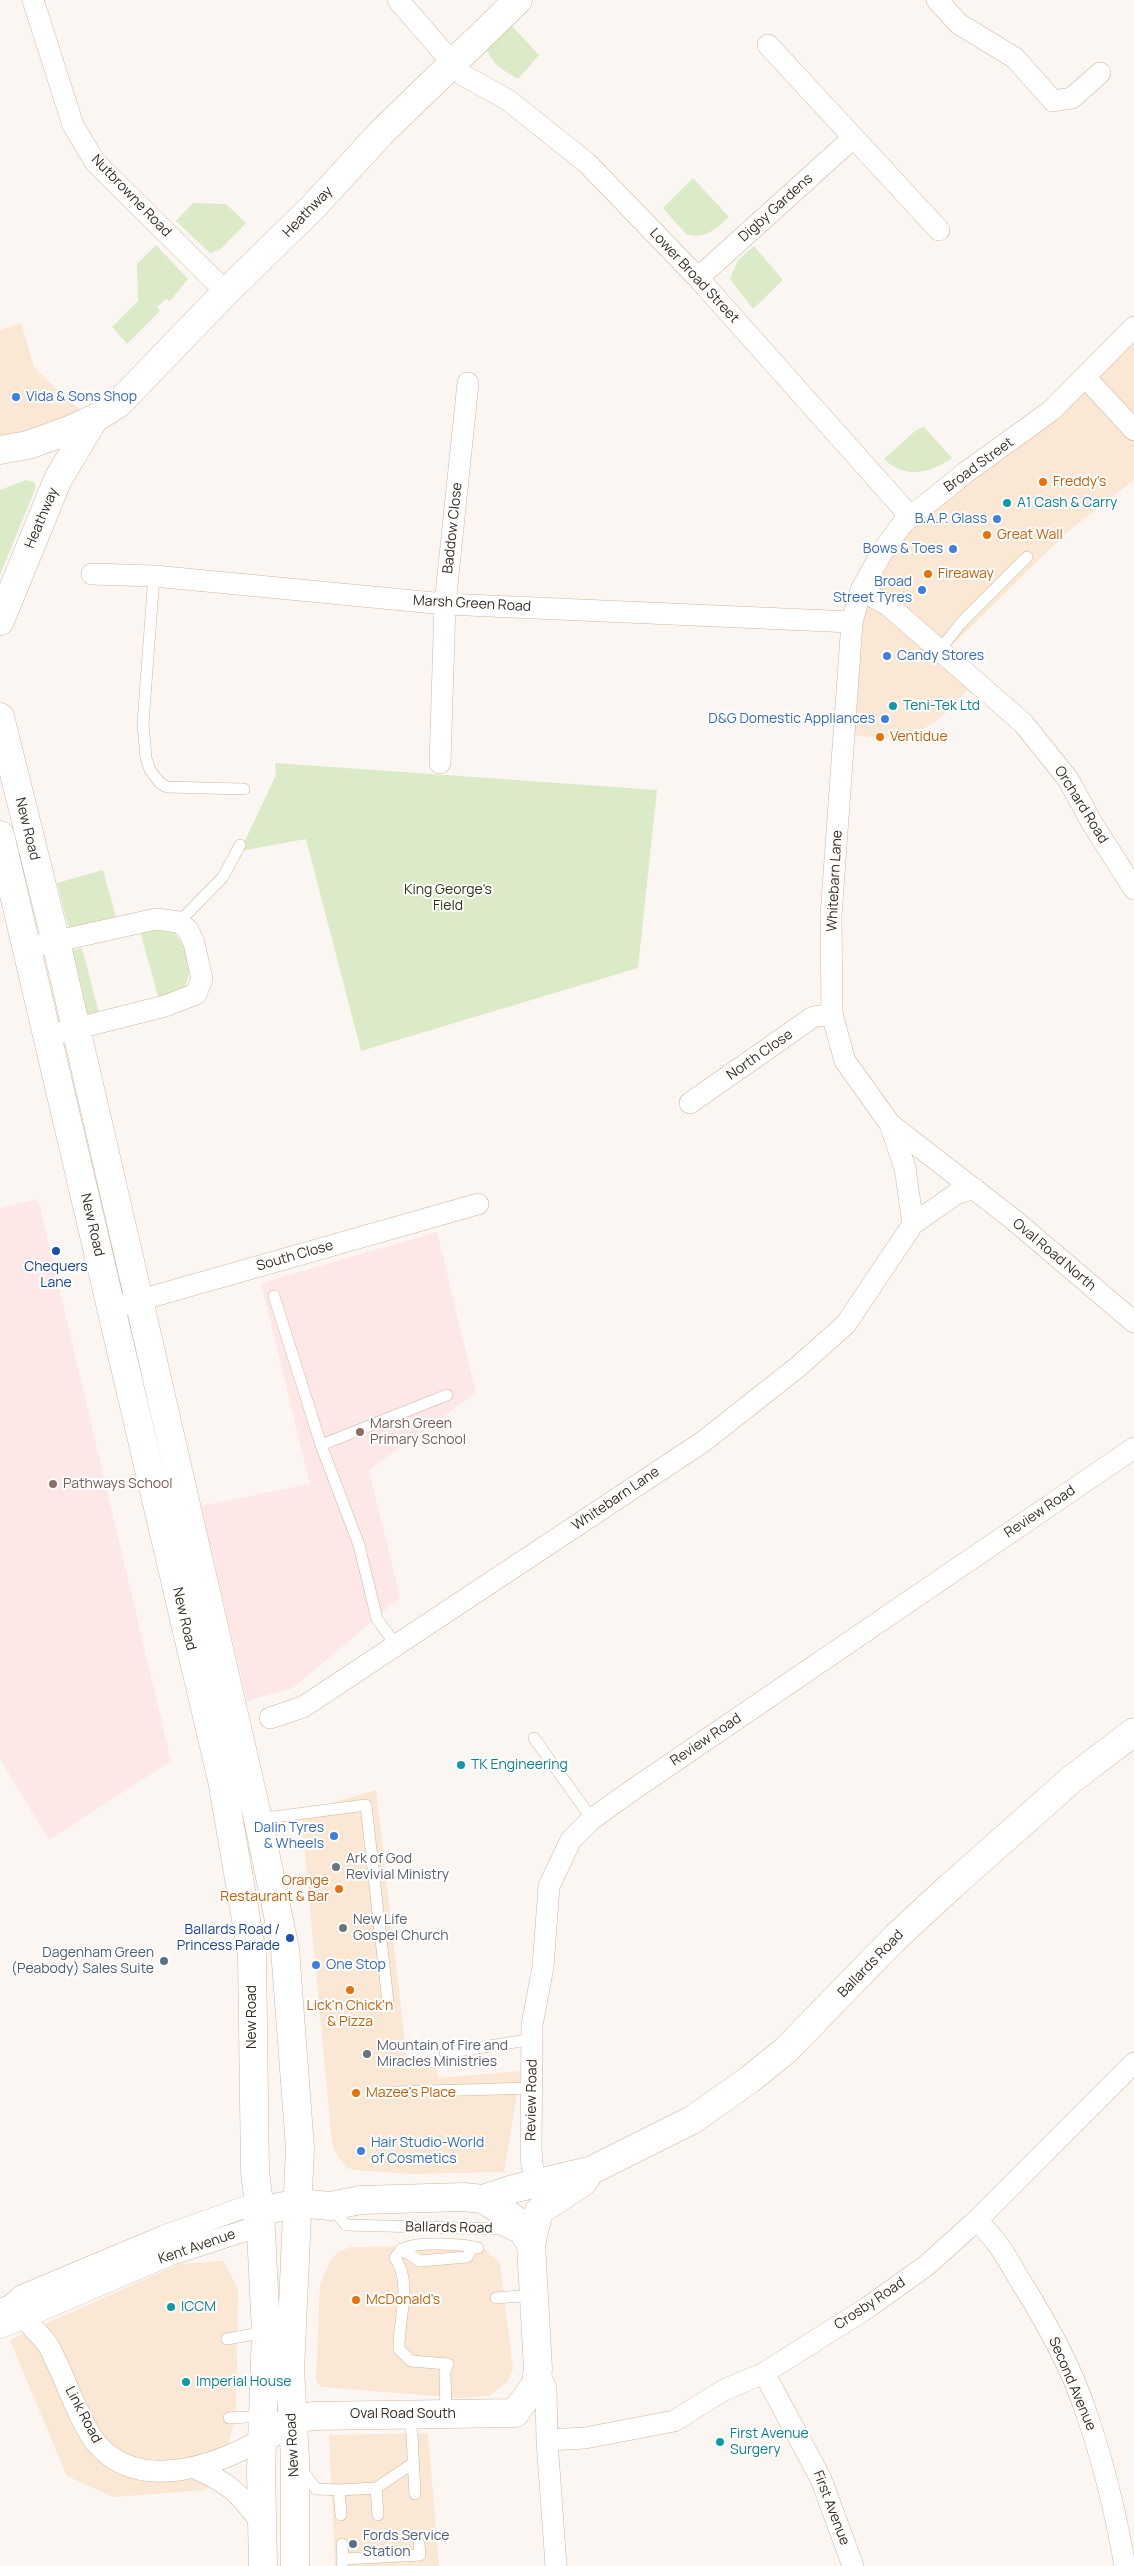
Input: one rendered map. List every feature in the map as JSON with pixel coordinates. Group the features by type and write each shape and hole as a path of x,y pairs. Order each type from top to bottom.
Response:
{"main road":[{"name":"Heathway","path":"0,463 28,445 94,419 118,404 226,292 312,208 381,134 518,0"},
{"name":"Heathway","path":"0,621 58,480 73,451 94,419"},
{"name":"Heathway","path":"0,450 28,445"},
{"name":"New Road","path":"0,717 25,902 26,948 222,1780 238,1860 252,1954 254,2172 260,2211 266,2332 260,2521 262,2566"},
{"name":"New Road","path":"0,835 25,902 56,942 258,1819 285,1949 300,2148 290,2370 291,2420 295,2459 295,2566"},
{"name":"Ballards Road","path":"299,2203 330,2206 361,2200 464,2197 483,2199 592,2170 692,2120 749,2080 786,2050 896,1937 950,1887 1042,1804 1120,1741 1134,1732"},
{"name":"Ballards Road","path":"531,2244 540,2211 583,2182 592,2170"},
{"name":"Oval Road South","path":"291,2420 330,2414 446,2415 515,2413 536,2384 538,2369 531,2244 516,2220 483,2199"},
{"path":"260,2211 299,2203"},
{"path":"262,2427 291,2420"}],"street":[{"name":"Nutbrowne Road","path":"32,0 73,125 82,144 110,177 226,292"},
{"name":"Lower Broad Street","path":"398,0 463,75 508,100 588,163 698,278 910,516"},
{"path":"937,0 959,24 1014,58 1053,101 1072,98 1100,73"},
{"path":"768,44 939,230"},
{"name":"Digby Gardens","path":"698,278 853,138"},
{"name":"Broad Street","path":"852,622 861,590 884,549 910,516 965,473 1052,410 1086,378 1134,327"},
{"path":"1086,378 1134,430"},
{"name":"Baddow Close","path":"440,764 445,604 468,383"},
{"name":"Marsh Green Road","path":"92,574 154,576 445,604 852,622"},
{"name":"Orchard Road","path":"861,590 889,606 1023,723 1068,778 1092,823 1134,889"},
{"name":"Whitebarn Lane","path":"852,622 831,916 832,1014 845,1060 890,1124 905,1168 913,1224"},
{"path":"26,948 156,919 178,922 188,930 194,943 202,979 196,994 165,1006 47,1036"},
{"name":"North Close","path":"690,1103 813,1017 832,1014"},
{"name":"Whitebarn Lane","path":"890,1124 974,1188"},
{"name":"Whitebarn Lane","path":"270,1718 303,1707 704,1441 799,1366 846,1324 913,1224 956,1194 974,1188"},
{"name":"Oval Road North","path":"974,1188 1134,1322"},
{"name":"South Close","path":"112,1308 478,1204"},
{"name":"Review Road","path":"538,2183 532,2166 531,2088 534,2040 532,2025 543,1967 549,1886 571,1840 592,1819 1134,1448"},
{"name":"Crosby Road","path":"547,2440 585,2438 674,2421 724,2390 764,2373 927,2265 976,2221 1134,2063"},
{"name":"Kent Avenue","path":"0,2310 12,2305 23,2295 164,2236 248,2206 260,2211 250,2229 170,2255 0,2328"},
{"name":"Second Avenue","path":"976,2221 992,2234 1055,2340 1087,2413 1107,2481 1125,2566"},
{"name":"Kent Avenue","path":"0,2296 5,2294 23,2295"},
{"path":"23,2295 25,2316"},
{"name":"Link Road","path":"25,2316 31,2328 48,2345 88,2429 103,2449 119,2461 145,2470 176,2471 195,2468 244,2449 262,2427"},
{"name":"Oval Road South","path":"538,2369 546,2389 547,2440 556,2566"},
{"name":"First Avenue","path":"764,2373 822,2479 853,2566"},
{"name":"Oval Road South","path":"515,2413 534,2418 547,2440"},
{"path":"195,2468 224,2482 241,2497 260,2521"}],"lane":[{"path":"940,650 960,624 1027,557"},
{"path":"154,576 143,724 146,758 150,770 160,783 167,787 244,790"},
{"path":"178,922 223,877 240,845"},
{"path":"274,1296 321,1445 359,1545 377,1620 396,1645"},
{"path":"321,1445 447,1395"},
{"path":"534,1738 592,1819"},
{"path":"258,1819 366,1805 388,2002"},
{"path":"445,2053 534,2040"},
{"path":"396,2092 531,2088"},
{"name":"Ballards Road","path":"330,2206 346,2225 500,2229 531,2244"},
{"path":"446,2415 445,2371 448,2364 411,2361 399,2349 402,2320 402,2268 395,2258 401,2249 420,2261 467,2257 476,2248"},
{"path":"496,2298 533,2295"},
{"path":"227,2339 266,2332"},
{"path":"408,2414 412,2434 415,2494"},
{"path":"229,2418 262,2427"},
{"path":"295,2459 316,2489 339,2490 376,2488 412,2464"},
{"path":"376,2488 378,2515"},
{"path":"339,2490 341,2515"},
{"path":"342,2544 342,2563 380,2552 420,2555 419,2544"}],"shaded area":[{"path":"21,323 34,367 71,403 94,419 0,450 0,330"},
{"path":"1134,327 1134,480 1066,533 944,653 976,682 938,720 906,739 844,735 852,622 884,549"},
{"name":"Pathways School","path":"38,1199 171,1761 49,1840 0,1759 0,1208"},
{"name":"Marsh Green Primary School","path":"437,1232 476,1393 369,1470 400,1598 293,1688 247,1701 201,1506 310,1484 261,1283"},
{"path":"376,1790 408,2069 437,2067 438,2078 521,2071 504,2172 411,2174 354,2170 348,2168 338,2157 332,2143 301,1812"},
{"path":"474,2246 485,2249 500,2263 513,2369 508,2381 489,2396 462,2398 321,2387 316,2380 320,2284 330,2261 338,2252 350,2247"},
{"path":"223,2261 238,2289 236,2415 224,2459 206,2490 113,2497 67,2476 10,2340 179,2264"},
{"path":"428,2433 439,2566 335,2566 329,2435"}],"green space":[{"path":"511,25 539,55 518,79 496,64 487,50"},
{"path":"693,178 729,217 715,229 699,236 686,234 663,208"},
{"path":"193,203 226,204 246,223 220,250 210,253 176,221"},
{"path":"156,245 188,279 170,301 166,299 157,307 160,311 127,344 112,327 138,301 137,264"},
{"path":"754,246 783,280 753,309 730,279 738,260"},
{"path":"924,427 952,458 935,468 917,472 900,470 884,459 916,430"},
{"path":"26,480 34,482 36,487 0,575 0,490"},
{"name":"King George's Field","path":"275,763 657,790 638,968 361,1051 306,839 240,851 276,775"},
{"path":"103,870 116,917 69,929 57,883"},
{"path":"166,926 180,940 189,956 190,964 187,981 182,991 159,1000 140,931"},
{"path":"82,948 99,1013 78,1018 61,953"}],"place":[{"name":"Vida & Sons Shop","path":"16,397"},
{"name":"Freddy's","path":"1043,482"},
{"name":"A1 Cash & Carry","path":"1007,503"},
{"name":"B.A.P. Glass","path":"997,519"},
{"name":"Great Wall","path":"987,535"},
{"name":"Bows & Toes","path":"953,549"},
{"name":"Fireaway","path":"928,574"},
{"name":"Broad Street Tyres","path":"922,590"},
{"name":"Candy Stores","path":"887,656"},
{"name":"Teni-Tek Ltd","path":"893,706"},
{"name":"D&G Domestic Appliances","path":"885,719"},
{"name":"Ventidue","path":"880,737"},
{"name":"Chequers Lane","path":"56,1251"},
{"name":"Marsh Green Primary School","path":"360,1432"},
{"name":"Pathways School","path":"53,1484"},
{"name":"TK Engineering","path":"461,1765"},
{"name":"Dalin Tyres & Wheels","path":"334,1836"},
{"name":"Ark of God Revivial Ministry","path":"336,1867"},
{"name":"Orange Restaurant & Bar","path":"339,1889"},
{"name":"New Life Gospel Church","path":"343,1928"},
{"name":"Ballards Road / Princess Parade","path":"290,1938"},
{"name":"Dagenham Green (Peabody) Sales Suite","path":"164,1961"},
{"name":"One Stop","path":"316,1965"},
{"name":"Lick'n Chick'n & Pizza","path":"350,1990"},
{"name":"Mountain of Fire and Miracles Ministries","path":"367,2054"},
{"name":"Mazee's Place","path":"356,2093"},
{"name":"Hair Studio-World of Cosmetics","path":"361,2151"},
{"name":"McDonald's","path":"356,2300"},
{"name":"ICCM","path":"171,2307"},
{"name":"Imperial House","path":"186,2382"},
{"name":"First Avenue Surgery","path":"720,2442"},
{"name":"Fords Service Station","path":"353,2544"}]}
